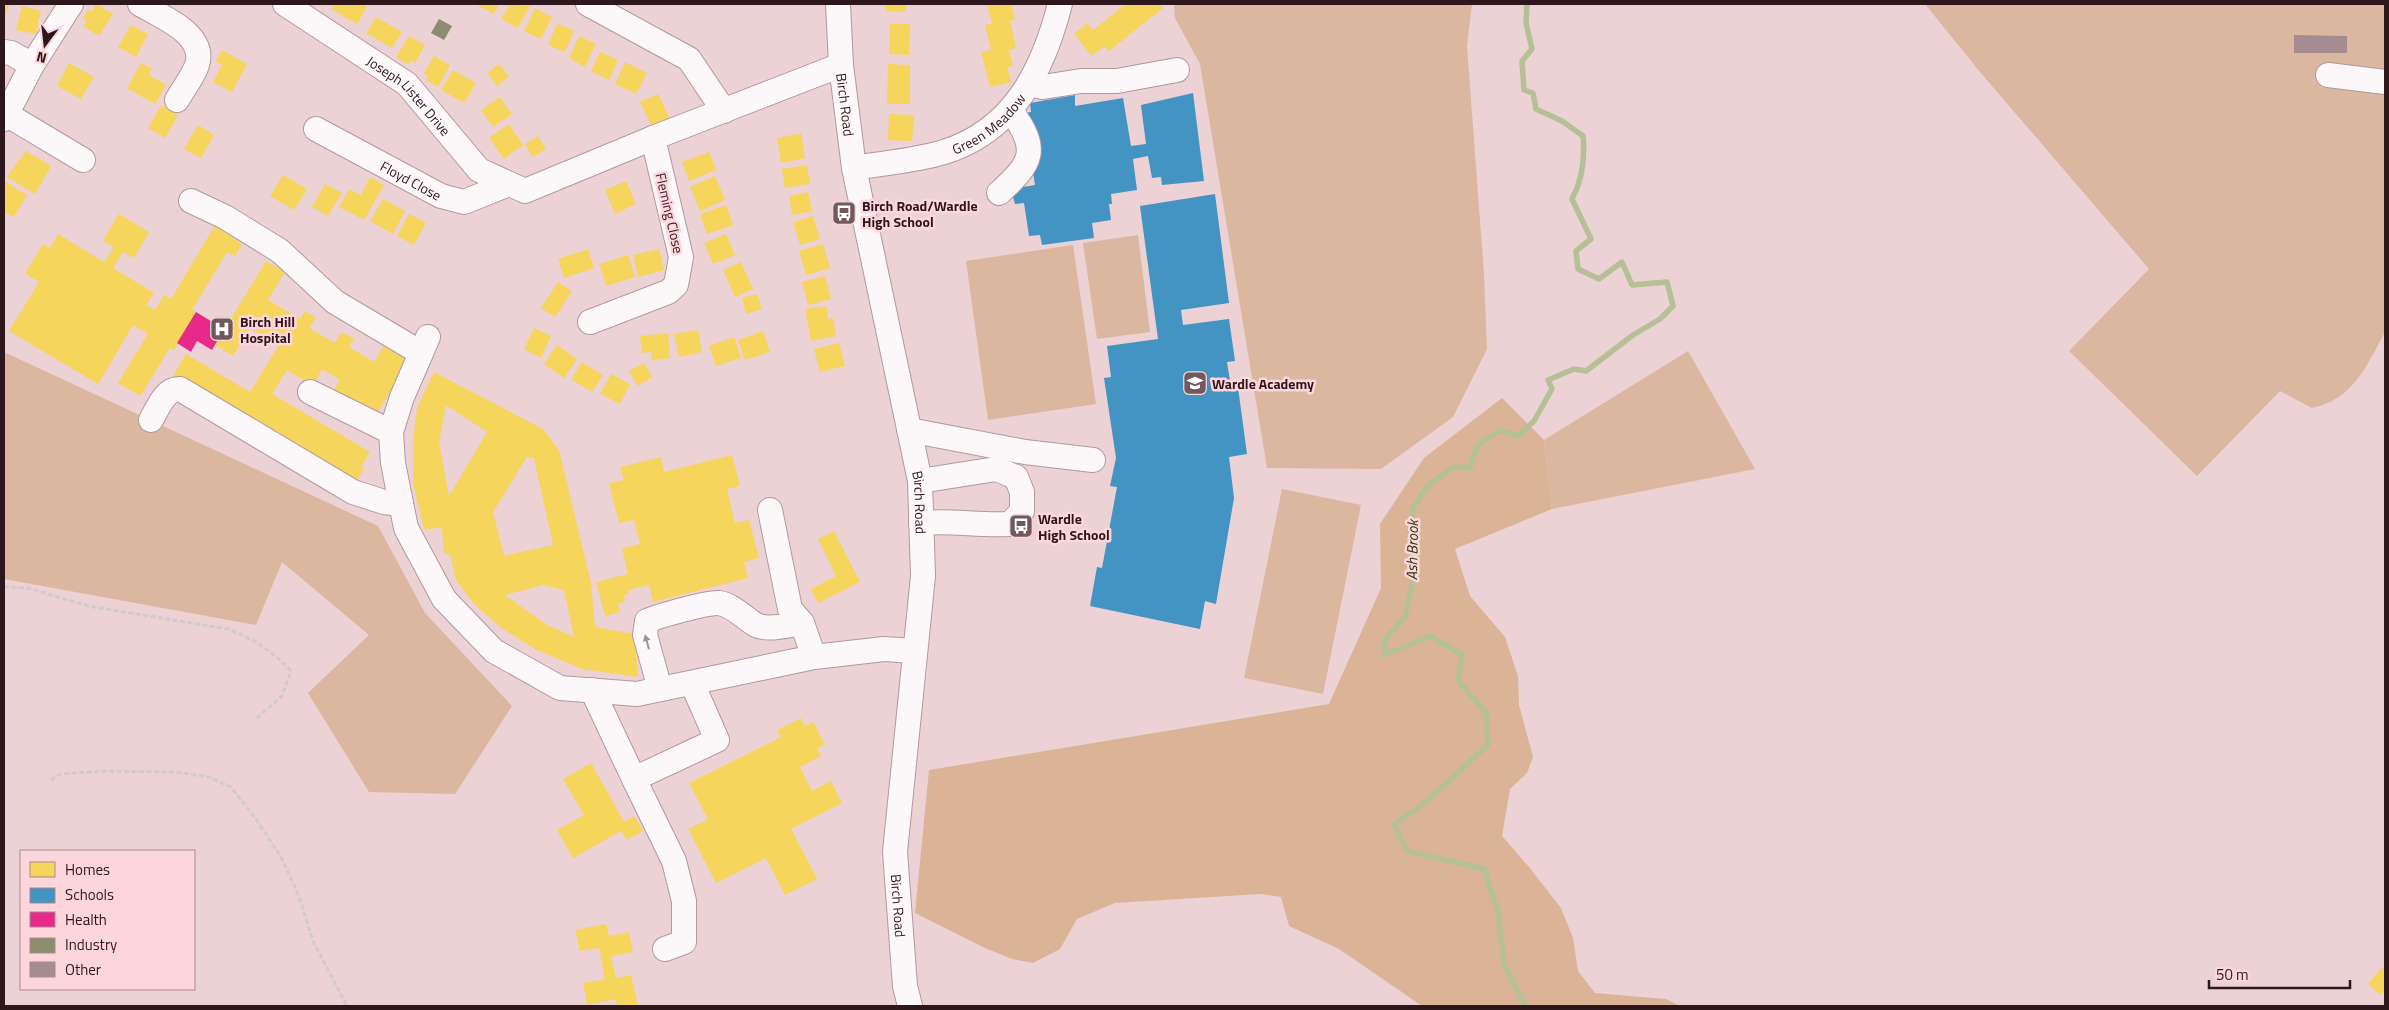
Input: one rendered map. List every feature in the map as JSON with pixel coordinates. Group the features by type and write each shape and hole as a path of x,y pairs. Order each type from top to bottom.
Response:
{"street":[{"path":"71,4 32,65 5,116 83,160"},
{"path":"140,4 185,31 198,50 197,65 177,100"},
{"name":"Joseph Lister Drive","path":"285,4 407,84 479,170 517,188"},
{"path":"588,4 689,59 724,111"},
{"name":"Birch Road","path":"838,4 841,65 854,168 920,481 923,576 895,852 905,986 910,1006"},
{"name":"Green Meadow","path":"854,168 944,152 978,137 1011,111 1029,84 1052,34 1060,4"},
{"path":"4,52 32,65"},
{"name":"Floyd Close","path":"316,129 441,196 464,202 517,188 653,138 841,65"},
{"path":"1029,84 1043,87 1081,81 1117,81 1177,70"},
{"path":"2328,75 2385,82"},
{"path":"998,192 1021,173 1029,158 1026,137 1011,111"},
{"name":"Fleming Close","path":"590,322 668,292 676,285 681,257 653,138"},
{"path":"191,201 225,217 280,251 335,302 425,345 402,397 391,432 393,463 406,528 444,598 494,651 560,688 637,694 814,657 884,649 915,651"},
{"path":"152,420 168,392 174,388 180,389 353,492 384,502 401,504"},
{"path":"310,392 391,432"},
{"path":"909,430 1039,454 1093,460"},
{"path":"1016,477 1035,466 1039,454"},
{"path":"920,481 996,469 1016,477 1022,492 1022,511 1010,524 985,525 943,521 921,523"},
{"path":"770,510 790,609 802,623 814,657"},
{"path":"660,689 645,635 647,621 659,615 719,603 745,616 758,626 778,627 802,623"},
{"path":"634,779 717,740 692,683"},
{"path":"592,690 674,861 684,901 684,942 665,949"}],"path":[{"path":"4,587 28,588 88,606 228,629 246,636 266,647 292,671 282,696 257,718"},
{"path":"51,780 60,774 69,773 104,771 174,772 209,776 231,787 253,815 281,857 299,896 313,941 347,1006"}],"shaded area":[{"path":"1174,4 1472,4 1467,46 1484,274 1487,349 1453,417 1381,469 1267,468 1200,64 1175,18"},
{"path":"1925,4 2385,4 2385,332 2357,380 2338,398 2312,408 2280,391 2197,476 2069,351 2149,269 1980,72"},
{"path":"1138,235 1150,332 1097,339 1083,243"},
{"path":"1073,245 1096,404 988,420 966,261"},
{"path":"1688,351 1755,469 1552,509 1544,440"},
{"path":"4,352 378,526 425,613 512,706 455,794 369,792 308,693 369,635 282,562 256,625 4,579"},
{"path":"1502,398 1544,440 1552,509 1455,549 1470,596 1505,637 1518,676 1519,705 1533,757 1527,773 1510,789 1502,836 1561,908 1573,938 1578,971 1595,993 1666,999 1680,1006 1422,1006 1339,949 1289,926 1281,897 1261,894 1115,903 1077,919 1060,949 1033,963 1012,959 985,948 915,913 929,770 1329,704 1381,588 1380,524 1424,458"},
{"path":"1282,489 1361,505 1323,694 1244,678"}],"building: Homes":[{"path":"4,4 9,4 4,21"},
{"path":"96,4 113,14 99,36 83,26 87,21 83,18 88,9 92,12"},
{"path":"334,4 363,4 367,6 357,24 331,9"},
{"path":"477,4 499,4 494,14"},
{"path":"510,4 530,6 518,28 501,19"},
{"path":"885,4 906,4 905,12 885,11"},
{"path":"987,4 1011,4 1015,19 1010,20 1016,48 1009,50 1013,66 1007,67 1011,82 990,87 981,52 991,50 985,25 992,24"},
{"path":"1126,4 1159,4 1163,8 1109,51 1104,46 1092,56 1074,34 1087,23 1093,30"},
{"path":"22,6 41,11 36,34 16,30"},
{"path":"535,8 552,17 541,39 524,31"},
{"path":"376,17 402,32 392,48 366,33"},
{"path":"557,24 574,30 565,52 548,45"},
{"path":"890,24 910,24 909,55 889,54"},
{"path":"131,25 148,34 136,57 118,47"},
{"path":"409,36 425,45 415,63 411,60 408,64 396,57"},
{"path":"579,36 596,44 585,67 569,58"},
{"path":"222,50 247,64 232,92 213,82 222,65 216,61"},
{"path":"600,52 618,60 609,80 591,71"},
{"path":"434,56 450,65 438,87 426,80 428,76 424,73"},
{"path":"625,62 647,73 636,94 615,84"},
{"path":"69,63 94,77 81,99 57,86"},
{"path":"141,63 152,69 149,75 166,85 155,104 127,88"},
{"path":"499,64 509,76 497,86 487,73"},
{"path":"888,64 910,65 910,104 887,104"},
{"path":"453,70 476,83 464,103 441,90"},
{"path":"658,94 672,123 654,131 640,102"},
{"path":"500,97 512,114 493,127 481,110"},
{"path":"161,105 178,115 165,138 148,128"},
{"path":"889,114 914,115 912,141 888,140"},
{"path":"509,124 523,145 504,159 489,138"},
{"path":"198,125 214,135 201,158 184,149"},
{"path":"801,133 805,158 781,163 777,138"},
{"path":"538,136 546,149 532,157 525,144"},
{"path":"26,151 51,166 35,194 7,177"},
{"path":"709,152 716,170 689,181 682,162"},
{"path":"807,165 810,184 785,188 782,169"},
{"path":"283,175 307,189 294,210 270,196"},
{"path":"715,176 725,200 700,211 690,187"},
{"path":"370,177 384,185 364,220 339,207 349,189 361,195"},
{"path":"4,181 27,195 14,217 4,212"},
{"path":"626,181 636,204 615,214 605,190"},
{"path":"325,184 342,193 328,216 312,207"},
{"path":"808,192 812,211 792,215 789,196"},
{"path":"383,199 405,211 393,234 370,221"},
{"path":"726,205 733,225 707,234 700,214"},
{"path":"119,214 149,232 134,258 123,252 113,268 154,293 146,305 155,310 164,295 171,299 217,222 236,233 233,238 242,244 235,256 227,252 192,310 196,312 174,350 170,348 140,396 118,383 148,334 133,325 98,384 9,331 39,282 25,273 43,244 50,248 58,234 104,262 114,247 103,240"},
{"path":"409,214 426,223 414,245 397,236"},
{"path":"813,216 820,239 800,245 793,222"},
{"path":"726,234 735,255 713,264 704,243"},
{"path":"823,244 830,268 806,275 799,251"},
{"path":"588,249 594,268 564,278 558,259"},
{"path":"659,249 664,270 638,277 633,255"},
{"path":"628,255 635,277 606,286 599,264"},
{"path":"266,261 285,272 268,300 300,319 305,311 316,318 309,328 335,343 341,332 354,339 349,347 374,362 390,335 415,350 375,417 333,391 340,380 322,369 313,386 287,370 272,394 370,452 361,467 364,469 354,485 173,376 186,354 250,392 279,345 250,328 233,356 215,345"},
{"path":"741,262 753,289 735,297 723,270"},
{"path":"825,276 831,299 808,305 802,282"},
{"path":"558,282 572,291 555,317 541,308"},
{"path":"757,294 762,309 746,314 742,298"},
{"path":"826,306 828,319 833,318 836,336 811,341 805,309"},
{"path":"534,328 551,336 541,358 524,349"},
{"path":"698,330 702,352 679,357 674,334"},
{"path":"763,331 770,352 745,360 738,340"},
{"path":"668,333 670,358 652,360 651,352 642,353 640,336"},
{"path":"734,337 741,358 716,366 709,346"},
{"path":"839,343 845,366 820,372 814,349"},
{"path":"557,345 577,359 564,378 544,364"},
{"path":"582,362 603,375 592,392 571,379"},
{"path":"644,363 652,377 638,386 629,371"},
{"path":"434,372 543,429 559,450 591,583 595,627 635,634 638,677 582,669 537,650 500,627 473,603 456,580 450,554 444,554 442,528 424,529 413,484 413,441 417,408","holes":["446,405 487,432 449,496 439,443","527,457 534,458 553,545 504,556 493,512","543,585 564,590 574,637 547,625 505,595"]},
{"path":"611,374 630,384 620,404 600,394"},
{"path":"732,455 740,486 727,489 735,523 749,520 759,558 744,562 748,578 653,602 649,585 628,590 629,594 624,595 625,602 618,604 620,612 605,616 596,582 628,574 622,548 640,544 634,520 619,523 609,483 624,480 620,467 661,457 664,472"},
{"path":"834,531 860,582 818,603 811,589 836,576 818,539"},
{"path":"801,718 805,726 813,722 825,744 817,748 821,756 800,767 812,791 831,781 842,803 791,829 817,879 785,895 766,858 716,883 688,829 708,819 689,783 781,737 777,730"},
{"path":"591,763 624,822 634,816 643,831 627,840 621,831 573,858 557,830 584,815 563,779"},
{"path":"606,924 609,936 629,932 633,952 611,956 616,978 631,975 638,1006 617,1006 616,999 587,1005 583,983 605,979 599,948 580,951 575,930"},
{"path":"2382,967 2385,969 2385,990 2381,995 2368,984"}],"building: Schools":[{"path":"1193,93 1204,181 1162,185 1161,177 1152,178 1148,156 1133,159 1137,190 1111,194 1112,204 1109,204 1111,220 1092,223 1094,238 1042,245 1040,235 1029,236 1024,203 1015,204 1011,189 1035,185 1024,113 1031,112 1030,103 1075,95 1075,106 1123,98 1131,146 1146,144 1141,105"},
{"path":"1215,194 1229,303 1181,310 1183,325 1229,319 1235,361 1227,362 1230,381 1237,380 1247,454 1229,457 1234,498 1216,604 1205,601 1200,629 1090,606 1097,567 1102,568 1117,487 1110,486 1116,458 1104,378 1111,377 1107,346 1158,339 1140,206"}],"building: Health":[{"path":"196,312 224,329 212,350 197,341 191,352 177,343"}],"building: Industry":[{"path":"439,19 452,26 444,40 431,33"}],"building: Other":[{"path":"2294,35 2347,36 2347,53 2294,53"}],"waterway":[{"name":"Ash Brook","path":"1525,1006 1504,964 1498,912 1484,869 1407,851 1394,825 1427,801 1488,745 1486,713 1458,680 1462,655 1431,636 1384,655 1385,639 1405,617 1413,581 1410,535 1413,508 1428,485 1454,467 1470,468 1477,446 1500,430 1518,436 1534,421 1552,389 1548,380 1574,369 1586,371 1633,335 1660,319 1673,306 1667,282 1632,285 1622,262 1599,279 1578,269 1576,251 1591,239 1572,199 1579,184 1582,168 1583,136 1562,121 1536,109 1533,93 1524,90 1522,61 1532,49 1526,23 1527,4"}],"place":[{"name":"Birch Road/Wardle High School","path":"844,213"},
{"name":"Birch Hill Hospital","path":"222,329"},
{"name":"Wardle Academy","path":"1195,383"},
{"name":"Wardle High School","path":"1021,526"}]}
